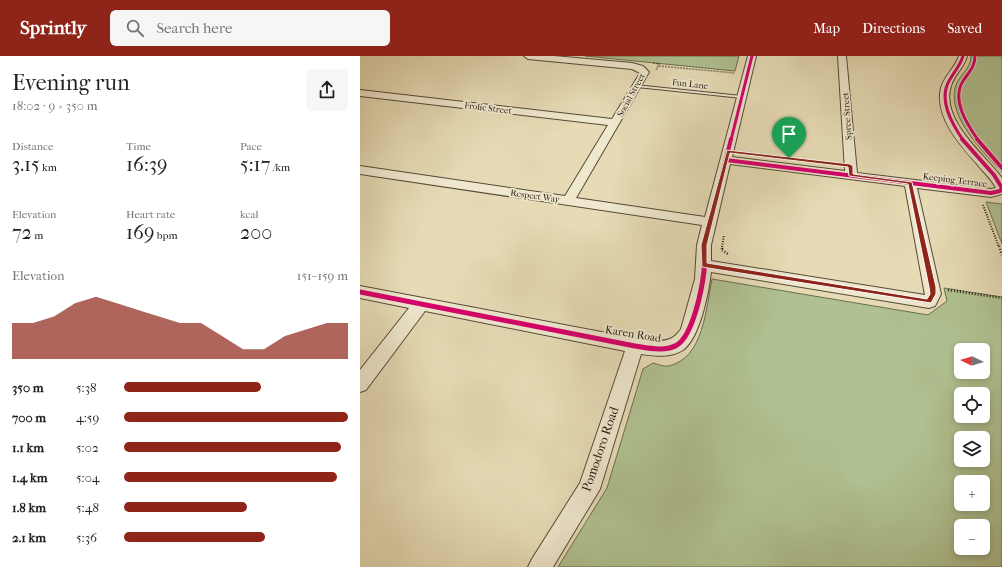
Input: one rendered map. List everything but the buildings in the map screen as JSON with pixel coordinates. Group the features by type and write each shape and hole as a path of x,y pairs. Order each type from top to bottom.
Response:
{"street":[{"name":"Social Street","path":"528,56 571,58 640,68 645,72 568,201"},
{"name":"Karen Road","path":"360,292 635,346 664,350 677,346 685,338 690,328 704,265 704,249 709,227 752,56"},
{"name":"Spree Street","path":"842,56 851,175"},
{"name":"Keeping Terrace","path":"726,160 991,193 1000,191 1002,188 996,178 967,146 958,133 946,104 946,85 961,64 963,56"},
{"name":"Frolic Street","path":"360,93 615,123"},
{"name":"Respect Way","path":"360,170 568,201 709,227"},
{"path":"704,265 929,302 933,294 932,287 910,183"},
{"path":"360,384 421,304"},
{"name":"Pomodoro Road","path":"540,567 589,489 635,346"}],"lane":[{"name":"Fun Lane","path":"637,86 742,97"}],"path":[{"path":"659,66 737,74 738,68"},
{"path":"981,200 1002,255"},
{"path":"709,227 724,234 722,247 723,268"}],"green space":[{"path":"585,56 739,56 735,71"},
{"path":"971,56 1002,56 1002,172 977,145 962,123 957,111 954,99 955,88 959,79 969,65"},
{"path":"986,202 1002,204 1002,244"},
{"path":"712,279 928,315 947,301 944,288 1002,297 1002,567 558,567 607,488 643,369 653,363 668,366 680,361 689,353 696,343 705,317"}],"cycle path":[{"path":"360,292 635,346 661,349 670,348 677,345 683,340 688,332 700,293 704,270 704,245 752,56"},
{"path":"726,160 991,193 1000,191 1002,188 998,181 963,140 948,112 945,101 946,86 962,61 963,56"},
{"path":"975,56 973,68 961,85 959,96 960,107 971,130 1002,168"}],"route":[{"path":"728,151 789,158 850,166 851,175 910,183 932,287 933,294 929,302 704,265 704,245 728,151"}]}
